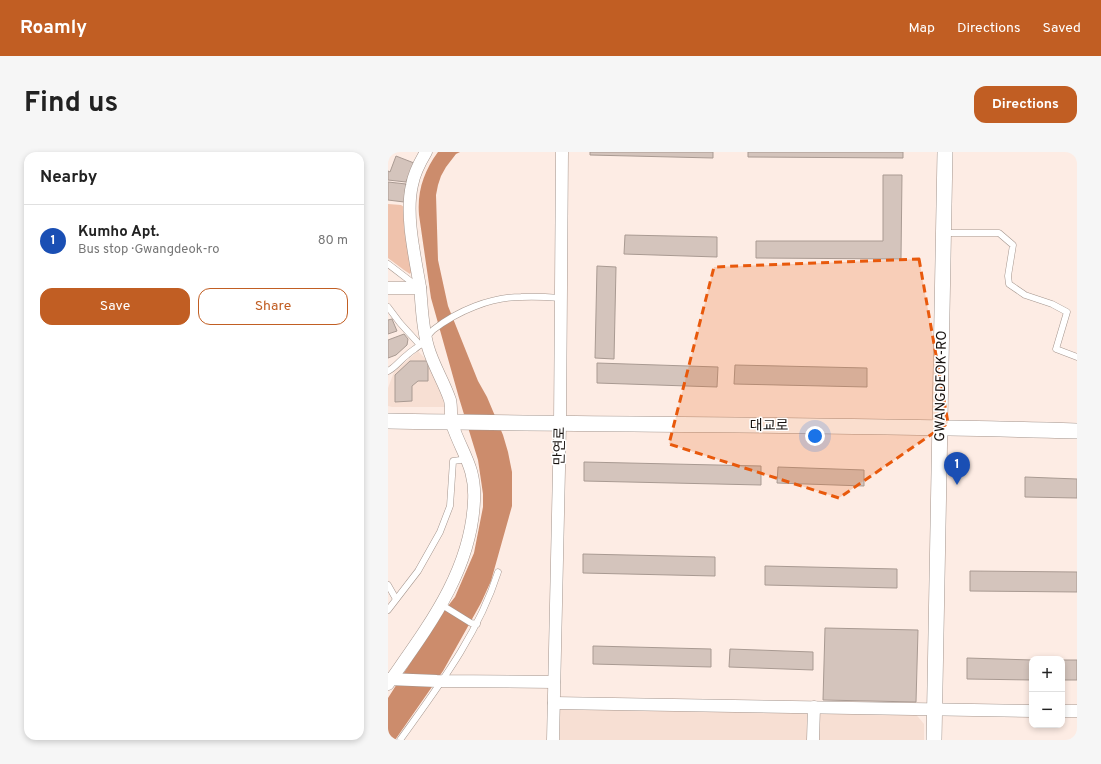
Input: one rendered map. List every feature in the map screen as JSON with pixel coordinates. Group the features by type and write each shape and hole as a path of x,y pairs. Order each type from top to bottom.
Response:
{"street":[{"path":"391,680 444,607 466,551 474,501 474,478 457,422 428,348 426,338 411,228 410,206 412,185 420,161 426,152"},
{"name":"만연로","path":"553,740 560,424 562,152"},
{"name":"GWANGDEOK-RO","path":"934,740 945,152"},
{"path":"388,288 420,288"},
{"name":"대교로","path":"388,421 560,424 939,426 1077,431"},
{"path":"391,680 554,682"},
{"path":"554,703 1029,711"},
{"path":"813,740 814,708"},
{"path":"1065,711 1077,711"}],"lane":[{"path":"944,233 999,233 1008,240 1013,245 1008,276 1009,284 1025,295 1052,304 1067,312 1056,349 1077,357"},
{"path":"388,264 420,288"},
{"path":"388,371 395,367 405,356 456,314 501,299 520,297 561,298"},
{"path":"388,307 400,323 426,338"},
{"path":"388,610 418,571 440,532 450,506 453,461 468,459"},
{"path":"400,740 474,624 489,598 498,572"},
{"path":"388,585 396,600"},
{"path":"444,607 474,624"}],"highlighted area":[{"path":"919,259 948,423 839,498 669,444 714,267"}],"shaded area":[{"path":"438,152 460,152 456,154 446,167 438,185 436,195 438,260 448,306 478,381 487,397 503,435 512,472 512,506 491,581 481,603 443,671 395,740 388,740 388,698 440,616 455,597 474,553 483,507 483,494 478,460 431,298 419,215 419,198 422,182 429,166"},
{"path":"388,204 401,205 404,207 404,227 412,271 410,274 388,258"},
{"path":"418,351 429,363 444,399 445,407 388,406 388,388 394,372"},
{"path":"560,709 914,712 924,724 924,740 560,740"}],"building":[{"path":"590,152 713,152 713,158 590,155"},
{"path":"748,152 903,152 903,158 748,157"},
{"path":"396,156 414,163 406,182 388,180 388,171 390,172"},
{"path":"883,175 902,175 901,259 756,258 756,241 883,241"},
{"path":"388,182 406,184 404,202 388,200"},
{"path":"625,235 717,237 717,257 624,254"},
{"path":"597,266 616,267 614,359 595,358"},
{"path":"392,319 397,331 388,334 388,320"},
{"path":"404,334 408,339 407,345 396,355 388,358 388,340"},
{"path":"410,361 428,361 428,381 418,381 412,386 412,401 395,402 395,375"},
{"path":"597,363 718,367 717,387 597,383"},
{"path":"735,365 867,368 867,387 734,384"},
{"path":"584,462 761,466 761,485 584,481"},
{"path":"778,467 864,470 864,486 777,483"},
{"path":"1025,477 1077,479 1077,498 1025,497"},
{"path":"583,554 715,557 715,576 583,573"},
{"path":"765,566 897,569 897,588 765,585"},
{"path":"970,571 1077,572 1077,592 970,591"},
{"path":"825,628 918,630 916,702 823,700"},
{"path":"593,646 711,649 711,667 593,664"},
{"path":"730,649 813,652 813,670 729,667"},
{"path":"967,658 1029,660 1029,680 967,679"},
{"path":"1065,660 1077,660 1077,680 1065,680"}],"place":[{"name":"Kumho Apt.","path":"957,485"}]}
